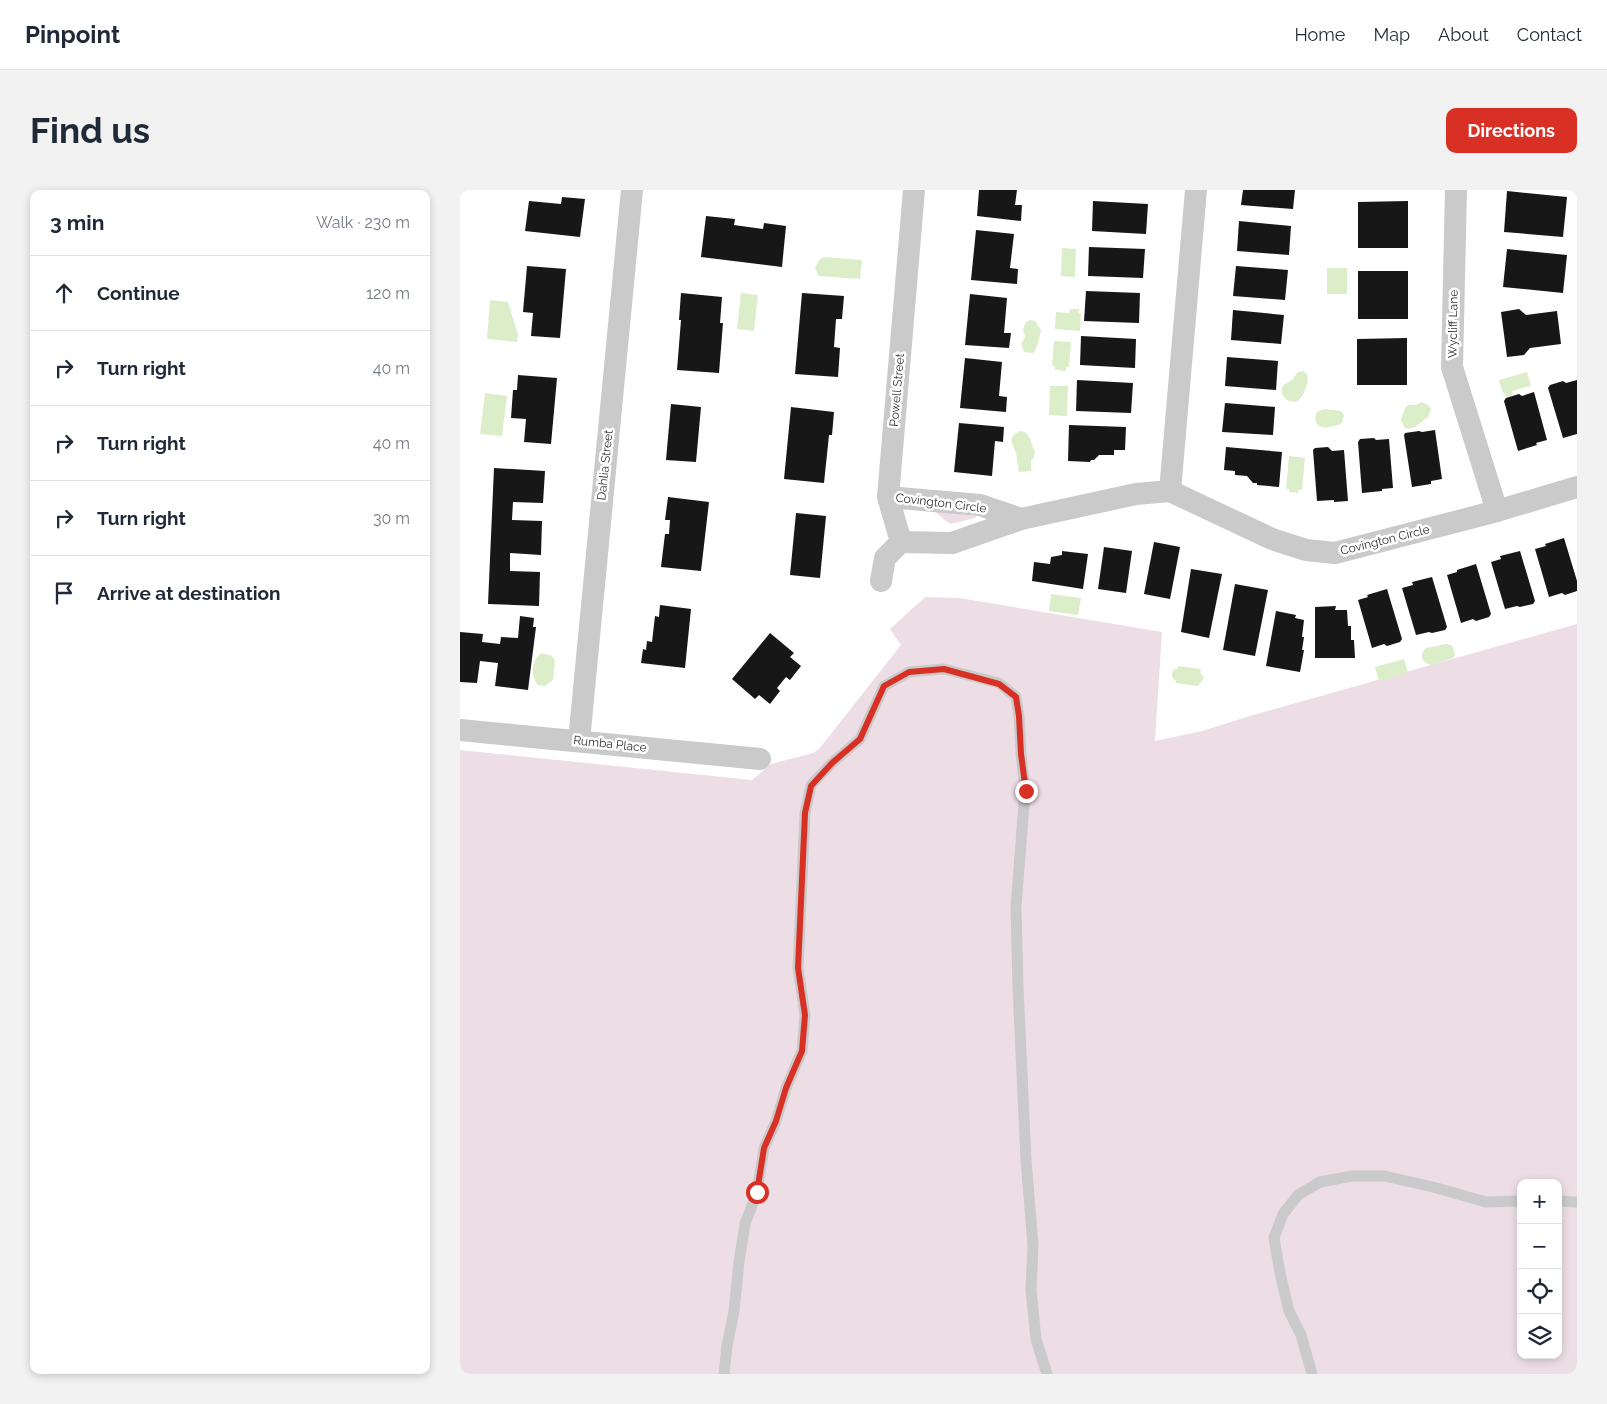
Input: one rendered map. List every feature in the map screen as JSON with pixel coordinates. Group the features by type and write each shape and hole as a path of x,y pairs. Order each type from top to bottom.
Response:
{"street":[{"name":"Dahlia Street","path":"579,741 632,190"},
{"name":"Powell Street","path":"901,542 888,497 914,190"},
{"path":"1170,491 1196,190"},
{"name":"Wycliff Lane","path":"1456,190 1452,367 1497,511"},
{"name":"Covington Circle","path":"901,542 952,543 1021,518 1136,494 1170,491 1272,539 1306,550 1335,553 1497,511 1577,487"},
{"name":"Covington Circle","path":"888,497 980,505 1021,518"},
{"path":"881,581 885,558 901,542"},
{"name":"Rumba Place","path":"460,730 760,760"}],"lane":[{"path":"724,1374 745,1224 757,1192 764,1148 802,1051 805,1015 798,968 805,813 811,786 832,763 860,739 884,686 909,672 944,669 999,684 1016,697 1019,716 1021,754 1026,791 1016,907 1018,988 1026,1160 1033,1245 1031,1290 1036,1339 1047,1374"},
{"path":"1312,1374 1301,1335 1289,1311 1274,1238 1283,1214 1298,1195 1320,1182 1352,1176 1384,1176 1486,1202 1517,1201"},
{"path":"1562,1202 1577,1202"}],"shaded area":[{"path":"1062,248 1076,249 1075,277 1061,276"},
{"path":"824,257 862,260 860,279 819,276 815,268 820,259"},
{"path":"1327,268 1347,268 1347,294 1327,294"},
{"path":"741,293 758,295 754,331 737,329"},
{"path":"490,300 508,302 518,335 517,342 487,339"},
{"path":"1070,309 1079,309 1081,314 1080,331 1055,329 1056,312 1069,313"},
{"path":"1030,320 1035,321 1041,330 1033,353 1024,352 1021,344 1025,337 1023,329 1026,322"},
{"path":"1054,341 1071,342 1069,367 1066,367 1066,371 1055,370 1055,366 1052,366"},
{"path":"1303,371 1308,377 1304,392 1298,401 1289,401 1282,394 1283,387 1298,372"},
{"path":"1527,372 1531,386 1512,391 1513,395 1506,397 1499,380"},
{"path":"1050,386 1068,386 1067,416 1049,415"},
{"path":"485,393 507,396 502,436 480,434"},
{"path":"1421,402 1427,404 1431,409 1428,417 1415,427 1405,428 1401,420 1405,408 1408,405 1416,405"},
{"path":"1324,409 1341,411 1344,415 1342,423 1326,428 1318,425 1315,420 1317,412"},
{"path":"1020,431 1026,433 1035,451 1031,461 1031,471 1019,472 1016,453 1011,440 1014,434"},
{"path":"1289,456 1305,458 1302,490 1299,490 1298,493 1289,492 1289,489 1286,489"},
{"path":"934,511 977,516 950,524"},
{"path":"1051,594 1081,598 1078,615 1049,611"},
{"path":"925,597 960,598 1162,632 1155,741 1202,731 1577,624 1577,1374 460,1374 460,750 752,780 771,764 813,753 819,749 901,645 890,629"},
{"path":"1446,644 1451,645 1455,653 1453,658 1432,665 1423,661 1422,653 1426,648"},
{"path":"542,653 552,656 555,661 553,680 545,686 538,685 533,673 534,663"},
{"path":"1404,659 1408,673 1379,681 1375,667"},
{"path":"1178,666 1201,669 1200,672 1204,678 1198,686 1176,683 1172,673"}],"building":[{"path":"979,190 1017,190 1015,205 1022,205 1021,221 977,216"},
{"path":"1243,190 1295,190 1293,209 1241,205"},
{"path":"1507,191 1567,197 1563,237 1504,232"},
{"path":"562,197 585,199 580,237 525,231 529,201 561,204"},
{"path":"1093,201 1148,204 1146,234 1092,231"},
{"path":"1408,201 1408,248 1358,248 1358,202"},
{"path":"706,216 735,219 734,225 763,229 764,223 786,226 782,267 701,257"},
{"path":"1239,221 1291,226 1289,255 1237,251"},
{"path":"976,230 1014,234 1010,268 1018,269 1017,284 971,280"},
{"path":"1089,247 1145,249 1143,278 1088,276"},
{"path":"1507,249 1567,255 1563,293 1503,287"},
{"path":"527,266 566,269 560,338 531,336 533,313 523,312"},
{"path":"1236,266 1288,270 1285,300 1233,296"},
{"path":"1358,271 1408,271 1408,319 1358,319"},
{"path":"1086,291 1140,293 1139,323 1084,321"},
{"path":"681,293 722,297 720,323 723,323 719,373 677,370"},
{"path":"802,293 844,296 842,319 836,319 834,347 840,348 838,377 795,374"},
{"path":"970,294 1007,298 1004,333 1011,333 1009,348 965,345"},
{"path":"1519,309 1526,315 1557,311 1561,344 1530,348 1524,355 1507,357 1501,312"},
{"path":"1233,310 1284,315 1281,344 1231,340"},
{"path":"1081,336 1136,339 1135,368 1080,365"},
{"path":"1407,338 1407,385 1357,385 1357,339"},
{"path":"1227,357 1278,361 1276,390 1225,386"},
{"path":"965,358 1002,362 999,396 1007,397 1006,412 960,408"},
{"path":"518,375 557,378 551,444 524,442 526,419 511,418 513,390 517,390"},
{"path":"1077,380 1133,383 1131,413 1076,411"},
{"path":"1577,380 1577,434 1563,438 1548,388 1550,385 1563,381 1566,383"},
{"path":"1534,392 1547,440 1518,451 1504,401 1506,398 1519,394 1522,396"},
{"path":"1225,403 1275,407 1273,435 1222,432"},
{"path":"671,404 701,407 696,462 666,460"},
{"path":"791,407 834,412 832,435 829,435 824,483 784,479"},
{"path":"959,423 1004,427 1003,442 995,441 992,476 954,472"},
{"path":"1069,425 1126,427 1125,450 1114,450 1114,455 1099,455 1090,462 1068,461"},
{"path":"1435,430 1442,479 1431,481 1431,484 1412,487 1404,435 1405,433"},
{"path":"1374,438 1376,440 1389,439 1393,488 1362,493 1358,442 1360,439"},
{"path":"1226,447 1282,452 1279,487 1257,485 1247,476 1235,475 1235,471 1224,470"},
{"path":"1328,447 1332,451 1344,450 1348,501 1317,501 1313,450 1315,448"},
{"path":"494,468 545,471 543,503 513,502 512,520 542,521 541,555 510,553 510,571 540,572 539,606 488,604"},
{"path":"668,497 709,502 701,571 661,567 665,534 669,534 670,520 665,520"},
{"path":"796,513 826,516 820,578 790,575"},
{"path":"1564,538 1577,581 1577,591 1549,597 1535,549"},
{"path":"1154,542 1180,547 1170,599 1144,594"},
{"path":"1104,547 1132,551 1126,593 1098,589"},
{"path":"1062,551 1088,554 1083,589 1032,581 1034,562 1050,564 1051,557 1062,555"},
{"path":"1520,551 1535,601 1533,604 1505,609 1491,562 1501,559 1500,556"},
{"path":"1476,564 1491,614 1489,617 1476,621 1473,619 1461,623 1447,575"},
{"path":"1191,569 1222,574 1209,638 1181,632"},
{"path":"1432,577 1447,627 1445,630 1416,635 1402,588 1413,585 1412,582"},
{"path":"1235,584 1268,590 1255,656 1223,650"},
{"path":"1387,589 1402,639 1400,642 1387,646 1384,644 1372,648 1358,600"},
{"path":"660,605 691,609 685,668 641,663 643,649 646,650 647,641 652,642 655,616 659,617"},
{"path":"1336,606 1335,610 1347,610 1348,626 1351,626 1351,640 1354,640 1355,658 1315,658 1315,607"},
{"path":"1276,611 1296,615 1295,618 1304,620 1302,650 1304,650 1300,672 1266,666"},
{"path":"520,616 534,618 533,627 536,627 528,690 495,686 498,663 480,661 477,683 460,682 460,632 483,634 482,642 500,644 501,637 518,638"},
{"path":"770,633 794,653 790,657 801,666 790,680 786,677 777,688 780,691 770,704 759,695 755,699 732,679"}],"route":[{"path":"757,1192 764,1148 802,1051 805,1015 798,968 805,813 811,786 832,763 860,739 884,686 909,672 944,669 999,684 1016,697 1026,791"}]}
